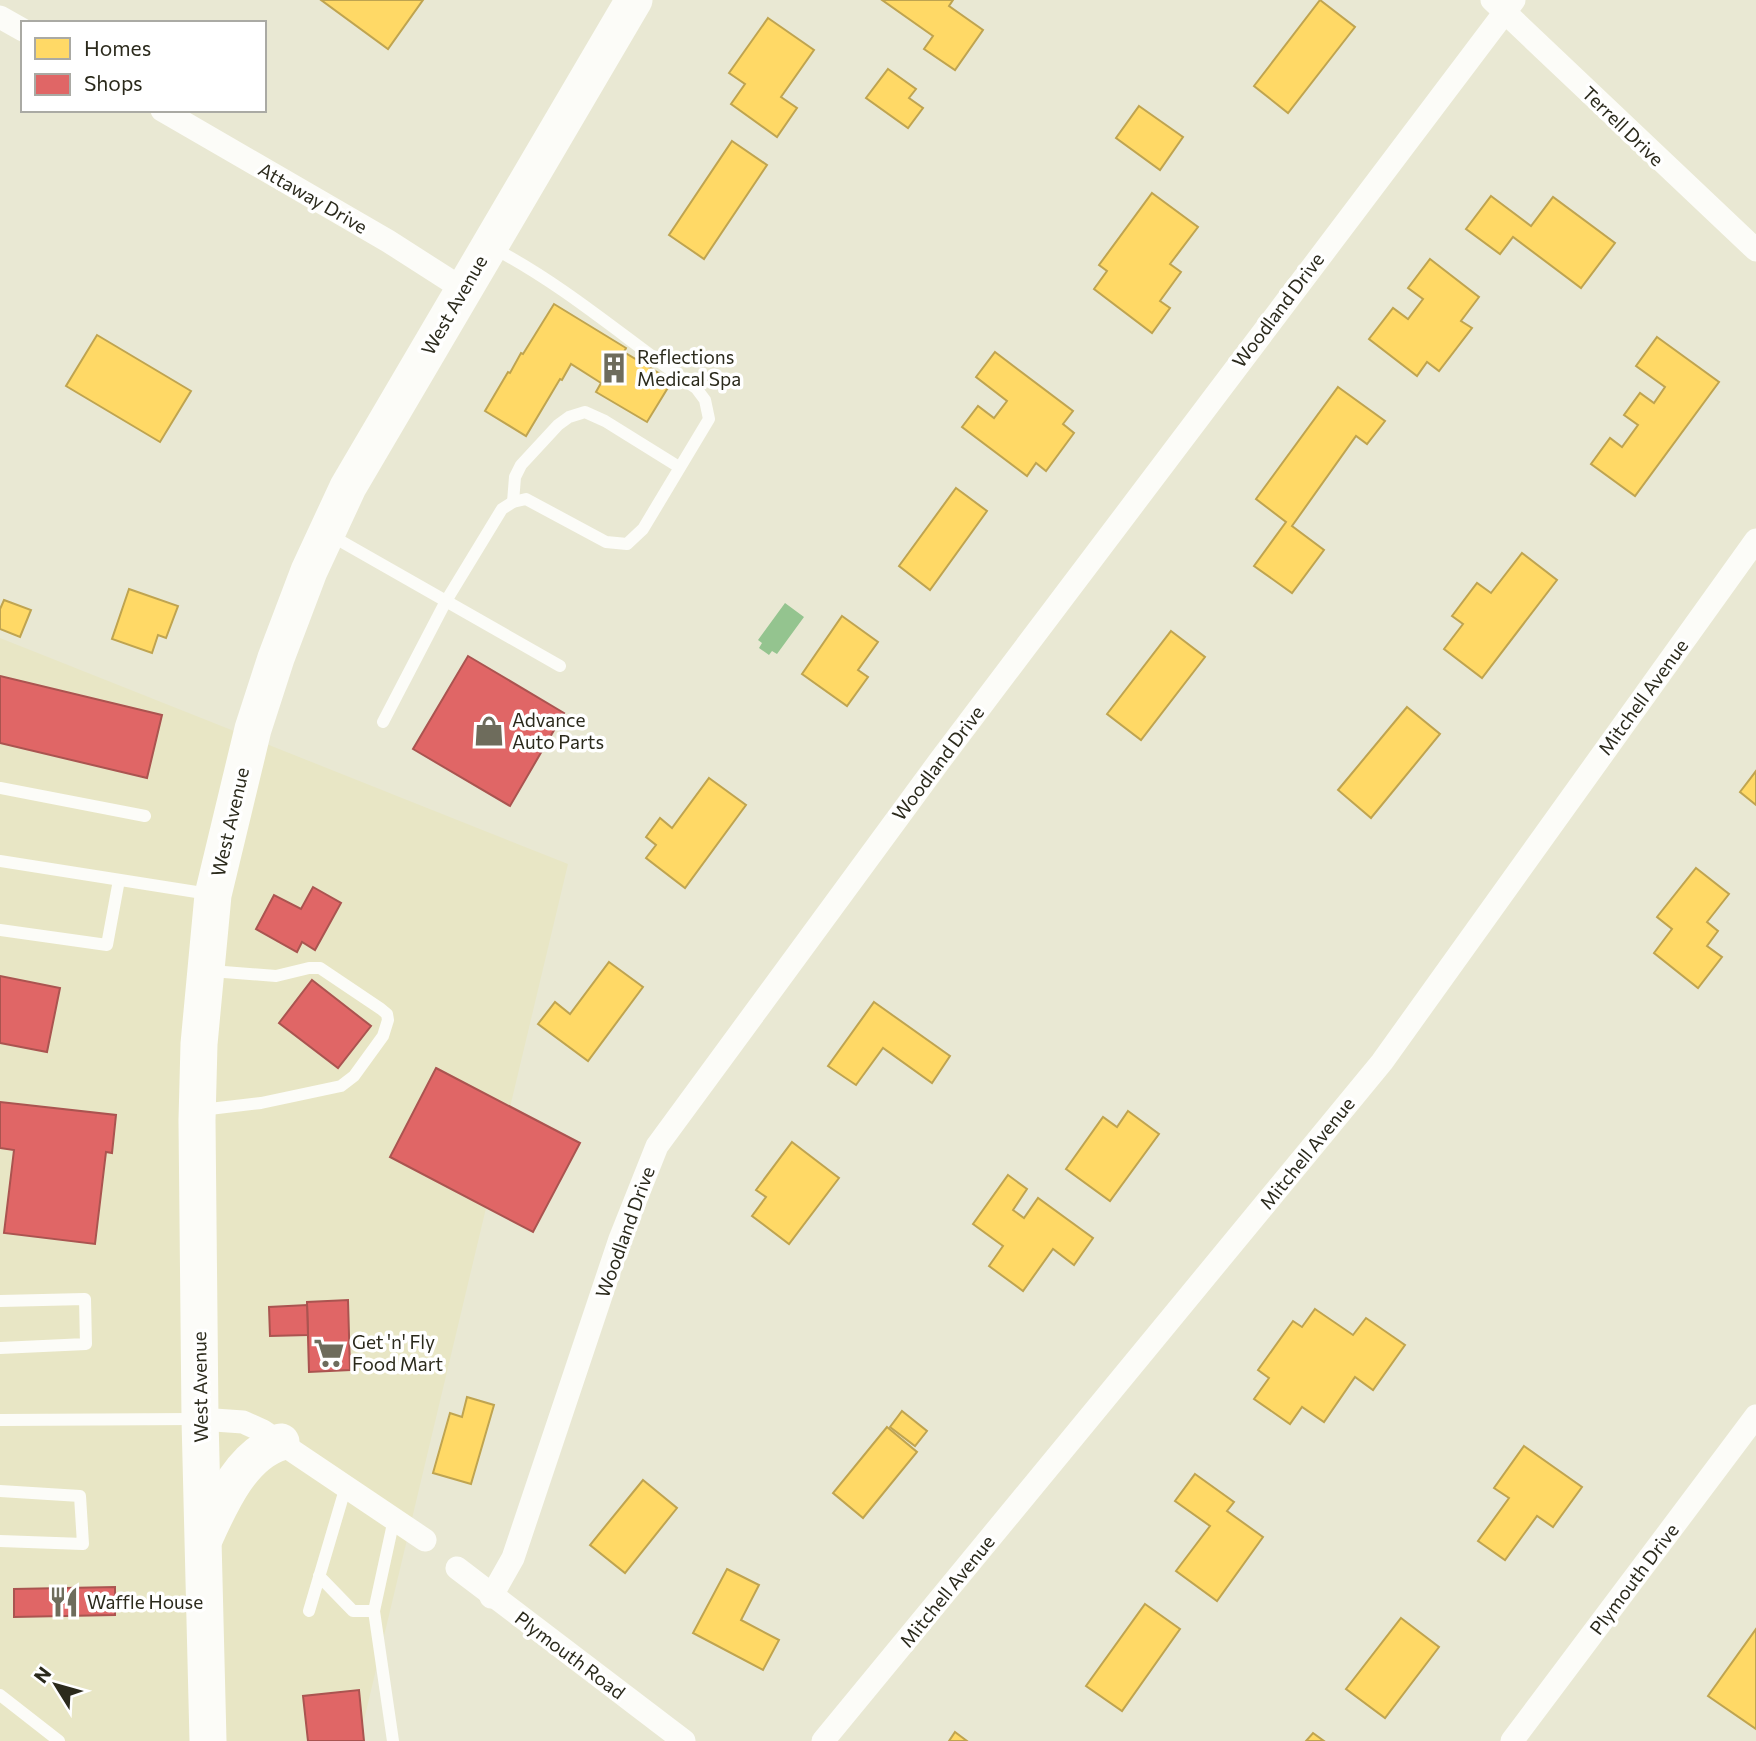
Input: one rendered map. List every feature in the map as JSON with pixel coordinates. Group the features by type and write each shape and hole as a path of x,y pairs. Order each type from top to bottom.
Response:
{"main road":[{"name":"West Avenue","path":"208,1741 200,1419 197,1110 199,1044 213,895 253,729 309,571 348,487 634,0"},
{"path":"203,1541 216,1513 244,1468 265,1448 281,1442"}],"street":[{"name":"Terrell Drive","path":"1503,4 1756,250"},
{"name":"Woodland Drive","path":"491,1597 513,1558 620,1238 657,1146 941,759 1503,4"},
{"path":"0,17 21,29"},
{"name":"Attaway Drive","path":"165,112 388,241 463,289"},
{"name":"Mitchell Avenue","path":"823,1741 1382,1062 1756,540"},
{"name":"Plymouth Drive","path":"1512,1741 1756,1416"},
{"path":"200,1419 243,1422 281,1442 425,1540"},
{"name":"Plymouth Road","path":"457,1568 491,1597 684,1741"}],"lane":[{"path":"383,722 446,601 502,509 513,502 526,499 606,542 627,544 643,529 709,419 705,400 696,388 541,274 488,246"},
{"path":"513,502 514,477 521,465 558,425 569,417 585,412 605,421 679,467"},
{"path":"327,533 560,666"},
{"path":"0,788 145,816"},
{"path":"0,861 213,895"},
{"path":"0,930 107,945 119,880"},
{"path":"197,1110 261,1103 341,1086 354,1076 383,1036 388,1020 387,1014 381,1009 320,968 276,975 206,970"},
{"path":"0,1301 85,1299 86,1344 0,1348"},
{"path":"0,1420 200,1419"},
{"path":"309,1611 346,1486"},
{"path":"0,1491 80,1496 83,1544 0,1541"},
{"path":"393,1741 374,1611 394,1519"},
{"path":"319,1576 354,1611 374,1611"},
{"path":"0,1695 59,1741"}],"shaded area":[{"path":"785,603 804,617 777,654 772,651 769,655 759,648 762,643 758,640"},
{"path":"0,638 568,864 359,1741 0,1741"}],"building: Homes":[{"path":"321,0 423,0 388,49"},
{"path":"882,0 953,0 949,6 983,30 955,70 924,49 933,36"},
{"path":"1320,0 1355,27 1288,113 1254,86"},
{"path":"768,18 814,50 781,97 797,108 777,137 731,104 745,84 729,73"},
{"path":"888,69 916,89 909,98 923,108 908,128 866,98"},
{"path":"1139,106 1183,137 1160,170 1116,138"},
{"path":"732,141 767,165 704,259 669,235"},
{"path":"1152,193 1198,227 1170,264 1181,272 1160,301 1170,308 1152,333 1094,289 1107,271 1099,265"},
{"path":"1491,196 1531,226 1553,197 1615,243 1581,288 1513,237 1500,254 1466,229"},
{"path":"1430,259 1479,297 1461,321 1472,328 1439,371 1427,362 1417,376 1369,339 1393,308 1408,319 1423,299 1408,288"},
{"name":"Reflections Medical Spa","path":"554,304 626,348 624,352 672,381 647,422 596,392 601,383 571,364 526,436 485,411"},
{"path":"97,335 191,391 160,442 66,386"},
{"path":"1657,337 1719,382 1635,496 1591,464 1610,438 1622,447 1638,425 1624,415 1640,393 1654,403 1665,387 1636,366"},
{"path":"995,352 1073,411 1063,424 1074,433 1046,471 1036,463 1027,476 962,427 978,406 994,418 1007,401 976,377"},
{"path":"1338,387 1385,421 1367,444 1356,436 1292,526 1324,550 1292,593 1254,566 1286,522 1256,499"},
{"path":"956,488 987,511 930,590 899,566"},
{"path":"1522,553 1557,580 1482,678 1444,649 1463,624 1452,616 1477,583 1491,593"},
{"path":"129,589 178,606 166,638 158,635 152,653 112,639"},
{"path":"4,600 31,610 20,637 0,629 0,609"},
{"path":"842,616 878,642 858,670 868,677 847,706 802,674"},
{"path":"1171,631 1205,657 1141,740 1107,714"},
{"path":"1407,707 1440,734 1371,818 1338,790"},
{"path":"1756,771 1756,805 1740,792"},
{"path":"709,778 746,805 685,888 646,858 656,845 646,837 660,818 672,828"},
{"path":"1696,868 1729,894 1707,922 1718,931 1707,946 1722,957 1698,988 1654,953 1672,929 1657,917"},
{"path":"609,962 643,987 588,1061 538,1024 555,1002 570,1014"},
{"path":"874,1002 950,1056 932,1083 883,1048 856,1085 828,1066"},
{"path":"1128,1111 1159,1134 1110,1201 1066,1169 1103,1117 1117,1127"},
{"path":"792,1142 839,1178 789,1244 752,1216 766,1197 756,1190"},
{"path":"1008,1175 1027,1189 1013,1210 1024,1218 1038,1198 1093,1238 1074,1265 1053,1249 1023,1291 989,1266 1003,1246 973,1224"},
{"path":"1315,1309 1353,1335 1366,1318 1405,1345 1373,1390 1355,1377 1324,1422 1302,1407 1290,1424 1254,1399 1269,1378 1258,1370 1293,1321 1302,1327"},
{"path":"467,1397 494,1405 471,1484 433,1473 450,1413 462,1417"},
{"path":"902,1411 927,1431 915,1446 890,1427"},
{"path":"887,1427 917,1452 863,1518 833,1493"},
{"path":"1524,1446 1582,1487 1553,1527 1537,1516 1505,1560 1478,1541 1509,1498 1494,1488"},
{"path":"1195,1474 1234,1502 1227,1511 1263,1537 1217,1601 1176,1571 1210,1526 1175,1501"},
{"path":"643,1480 677,1508 625,1573 590,1545"},
{"path":"727,1569 759,1585 741,1620 779,1640 763,1670 693,1633"},
{"path":"1145,1604 1180,1629 1122,1711 1086,1686"},
{"path":"1401,1618 1439,1647 1385,1718 1346,1689"},
{"path":"1756,1629 1756,1729 1708,1696"},
{"path":"955,1732 967,1741 949,1741"},
{"path":"1313,1733 1324,1741 1306,1741"}],"building: Shops":[{"name":"Advance Auto Parts","path":"468,656 564,713 510,806 413,749"},
{"path":"0,676 162,715 147,778 0,743"},
{"path":"313,887 341,903 315,950 302,942 297,952 256,929 274,895 301,909"},
{"path":"0,976 60,988 47,1052 0,1043"},
{"path":"312,980 371,1026 338,1068 279,1023"},
{"path":"436,1068 580,1143 533,1232 390,1157"},
{"path":"0,1102 116,1115 112,1153 106,1152 95,1244 4,1233 14,1150 0,1148"},
{"name":"Get 'n' Fly Food Mart","path":"348,1300 350,1370 309,1372 307,1302"},
{"path":"307,1305 308,1335 270,1336 269,1307"},
{"name":"Waffle House","path":"115,1587 115,1615 14,1617 14,1589"},
{"path":"359,1690 364,1741 308,1741 303,1696"}],"place":[{"name":"Reflections Medical Spa","path":"614,368"},
{"name":"Advance Auto Parts","path":"489,731"},
{"name":"Get 'n' Fly Food Mart","path":"329,1353"},
{"name":"Waffle House","path":"64,1602"}]}
